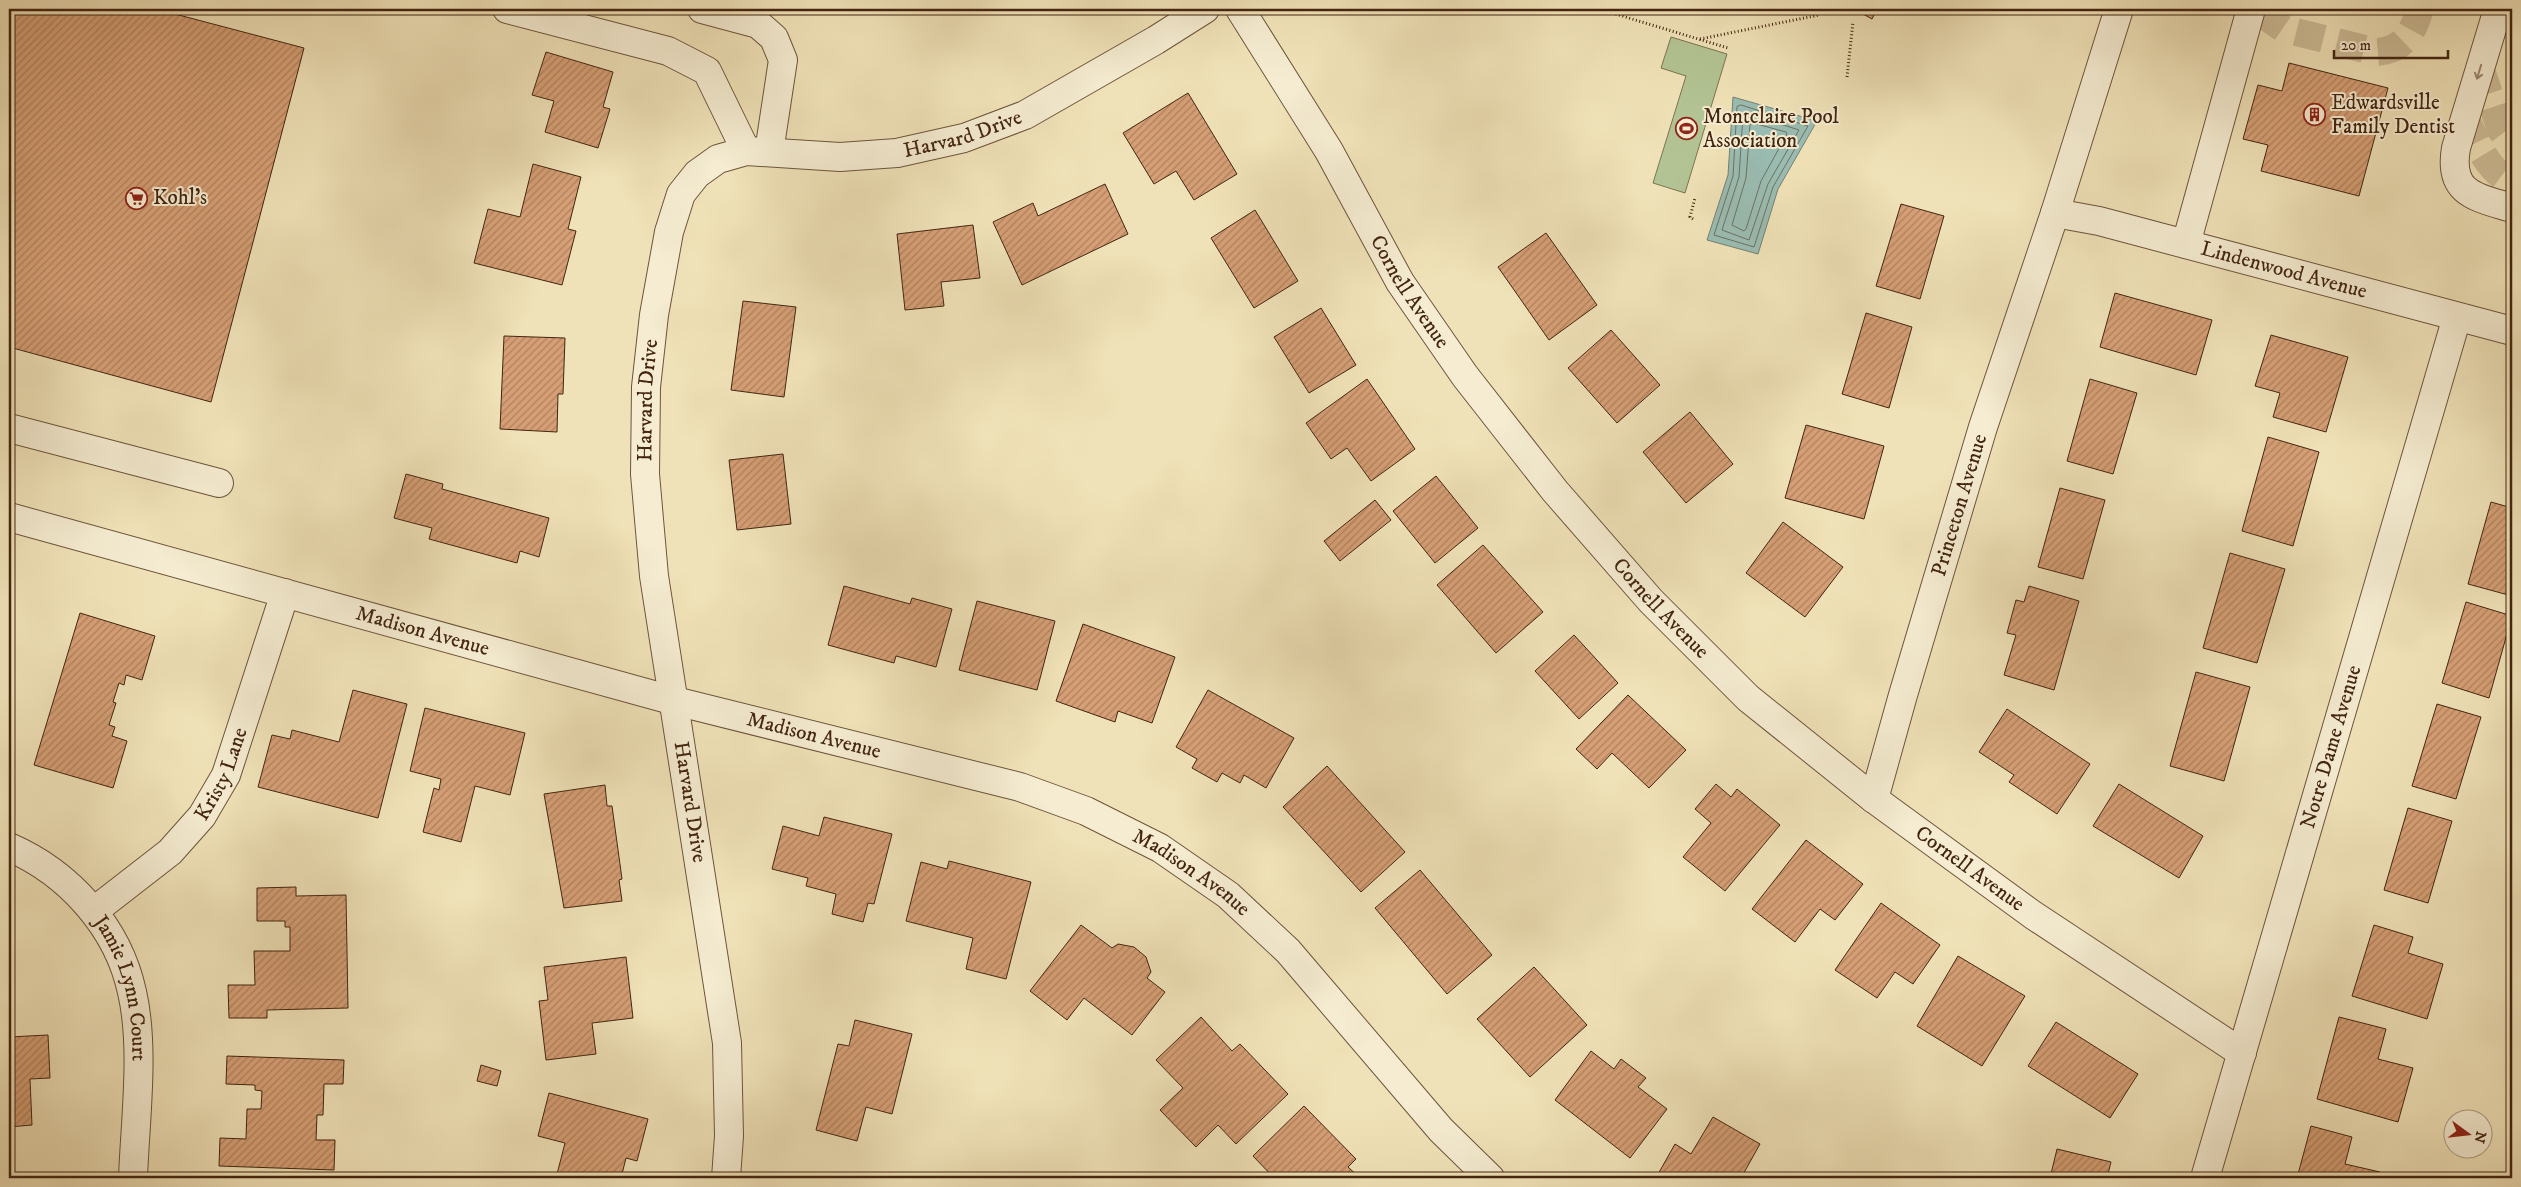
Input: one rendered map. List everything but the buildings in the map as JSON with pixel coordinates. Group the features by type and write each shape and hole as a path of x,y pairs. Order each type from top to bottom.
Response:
{"street":[{"path":"506,9 668,51 707,71 758,151"},
{"path":"702,9 758,24 774,38 783,60 758,151"},
{"name":"Harvard Drive","path":"726,1178 729,1136 727,1043 654,576 645,474 646,387 654,315 669,232 681,194 697,174 718,159 758,151 840,157 888,154 964,138 1025,115 1156,40 1205,9"},
{"name":"Cornell Avenue","path":"1240,9 1330,151 1400,282 1465,376 1555,491 1651,601 1748,698 1874,800 2033,915 2242,1054"},
{"name":"Princeton Avenue","path":"1874,800 1983,427 2055,213 2119,9"},
{"path":"2186,244 2251,9"},
{"path":"2498,9 2456,148 2455,168 2458,180 2464,190 2473,196 2512,208"},
{"name":"Lindenwood Avenue","path":"2055,213 2099,221 2512,331"},
{"name":"Notre Dame Avenue","path":"2205,1178 2457,317"},
{"path":"9,428 219,483"},
{"name":"Madison Avenue","path":"9,517 675,701 1020,788 1086,811 1160,848 1228,895 1288,951 1441,1130 1490,1178"},
{"name":"Kristy Lane","path":"94,911 170,852 202,816 226,776 285,592"},
{"name":"Jamie Lynn Court","path":"9,847 34,858 62,878 94,911 119,954 132,992 138,1039 133,1178"}],"path":[{"path":"1599,9 1728,48"},
{"path":"1699,39 1819,15 1823,9"},
{"path":"1847,77 1853,22"},
{"path":"1693,219 1690,217 1695,198"}],"green space":[{"name":"Montclaire Pool Association","path":"1671,37 1727,54 1685,193 1653,183 1686,76 1661,68"}],"water":[{"path":"1733,97 1817,121 1778,189 1758,254 1707,240 1728,175"}],"tunnel":[{"path":"2263,9 2271,20 2284,29 2377,52 2386,51 2401,44 2414,25 2420,9"},
{"path":"2480,67 2501,130 2512,144"},
{"path":"2465,117 2483,154 2495,170 2512,182"}],"place":[{"name":"Edwardsville Family Dentist","path":"2315,115"},
{"name":"Montclaire Pool Association","path":"1687,129"},
{"name":"Kohl's","path":"137,198"}]}
